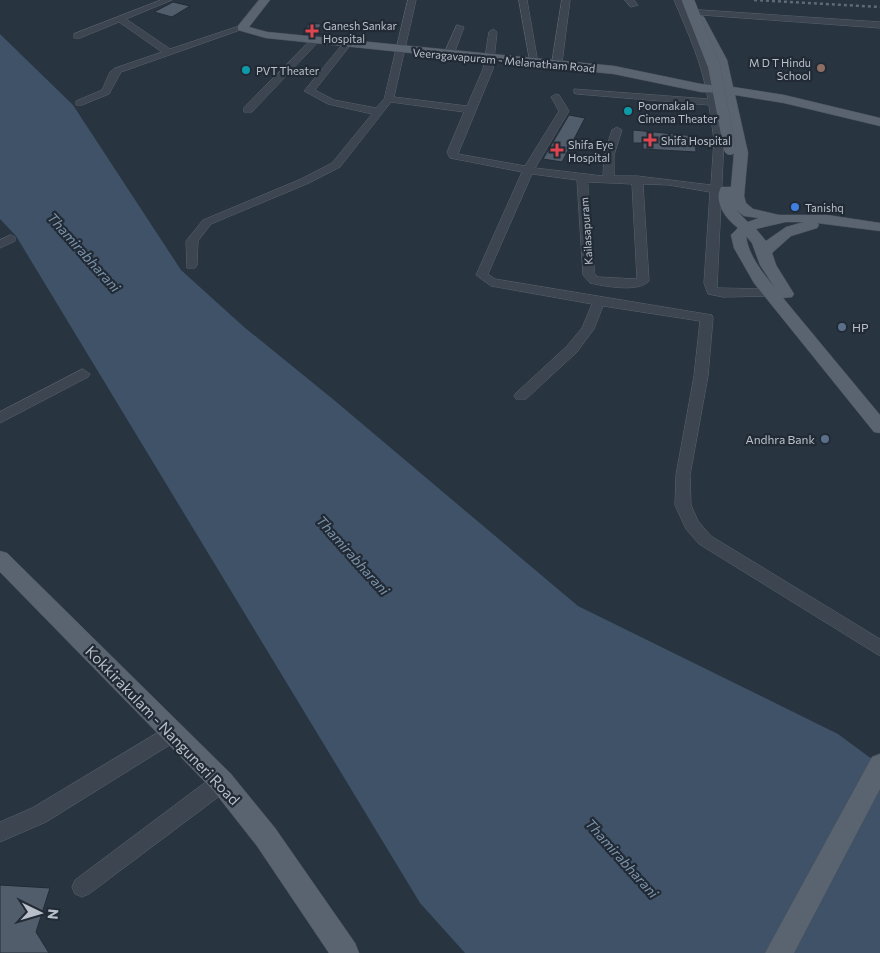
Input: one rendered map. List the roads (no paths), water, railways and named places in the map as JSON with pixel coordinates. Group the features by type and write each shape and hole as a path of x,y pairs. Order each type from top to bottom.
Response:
{"main road":[{"path":"242,28 265,0"},
{"path":"690,6 721,60 741,153 739,205 749,213 790,218"},
{"path":"690,6 711,57 730,149 726,188 728,210 744,228 757,238 768,265 783,289 880,406"},
{"name":"Veeragavapuram - Melanatham Road","path":"242,28 266,35 399,50 557,63 622,71 712,96"},
{"path":"712,96 728,90 784,99 880,122"},
{"path":"880,227 828,218 790,218 772,220 744,228 738,235 739,244 746,258 771,293 880,427"},
{"path":"764,252 781,235 797,227 817,225 842,226 880,234"},
{"name":"Kokkirakulam - Nanguneri Road","path":"0,559 222,782 266,838 345,953"},
{"path":"779,953 880,764"}],"street":[{"path":"77,36 168,0"},
{"path":"190,265 192,241 207,222 336,165 389,99 412,0"},
{"path":"524,0 535,61"},
{"path":"557,63 566,0"},
{"path":"678,0 690,6 880,25"},
{"path":"690,6 712,96 719,140 718,166 714,189 710,304 701,376 683,475 684,505 692,525 705,540 880,648"},
{"path":"120,19 169,53"},
{"path":"449,54 460,27"},
{"path":"79,103 106,92 115,72 118,70 242,28"},
{"path":"493,32 491,58 452,152 454,156 582,178 637,179 714,189"},
{"path":"248,110 316,40"},
{"path":"348,43 309,91 331,102 379,112"},
{"path":"577,91 712,96"},
{"path":"556,97 564,110 528,170 499,232 482,275 491,282 604,302 710,304 723,293 771,293"},
{"path":"389,99 471,110"},
{"path":"608,179 609,155 617,130"},
{"name":"Kailasapuram","path":"582,178 589,275 594,280 640,284 643,281 637,179"},
{"path":"521,396 572,349 588,329 604,302 609,282"},
{"path":"0,418 82,374"},
{"path":"0,832 38,815 174,732"},
{"path":"82,887 222,782"}],"water":[{"name":"Thamirabharani","path":"0,34 73,105 181,270 244,327 334,400 578,606 838,734 880,765 880,953 465,953 420,903 16,236 0,219"}],"railway":[{"path":"754,0 880,7"}],"place":[{"name":"Ganesh Sankar Hospital","path":"312,31"},
{"name":"M D T Hindu School","path":"821,68"},
{"name":"PVT Theater","path":"246,70"},
{"name":"Poornakala Cinema Theater","path":"628,111"},
{"name":"Shifa Hospital","path":"650,140"},
{"name":"Shifa Eye Hospital","path":"557,150"},
{"name":"Tanishq","path":"795,207"},
{"name":"HP","path":"842,327"},
{"name":"Andhra Bank","path":"825,439"}]}
